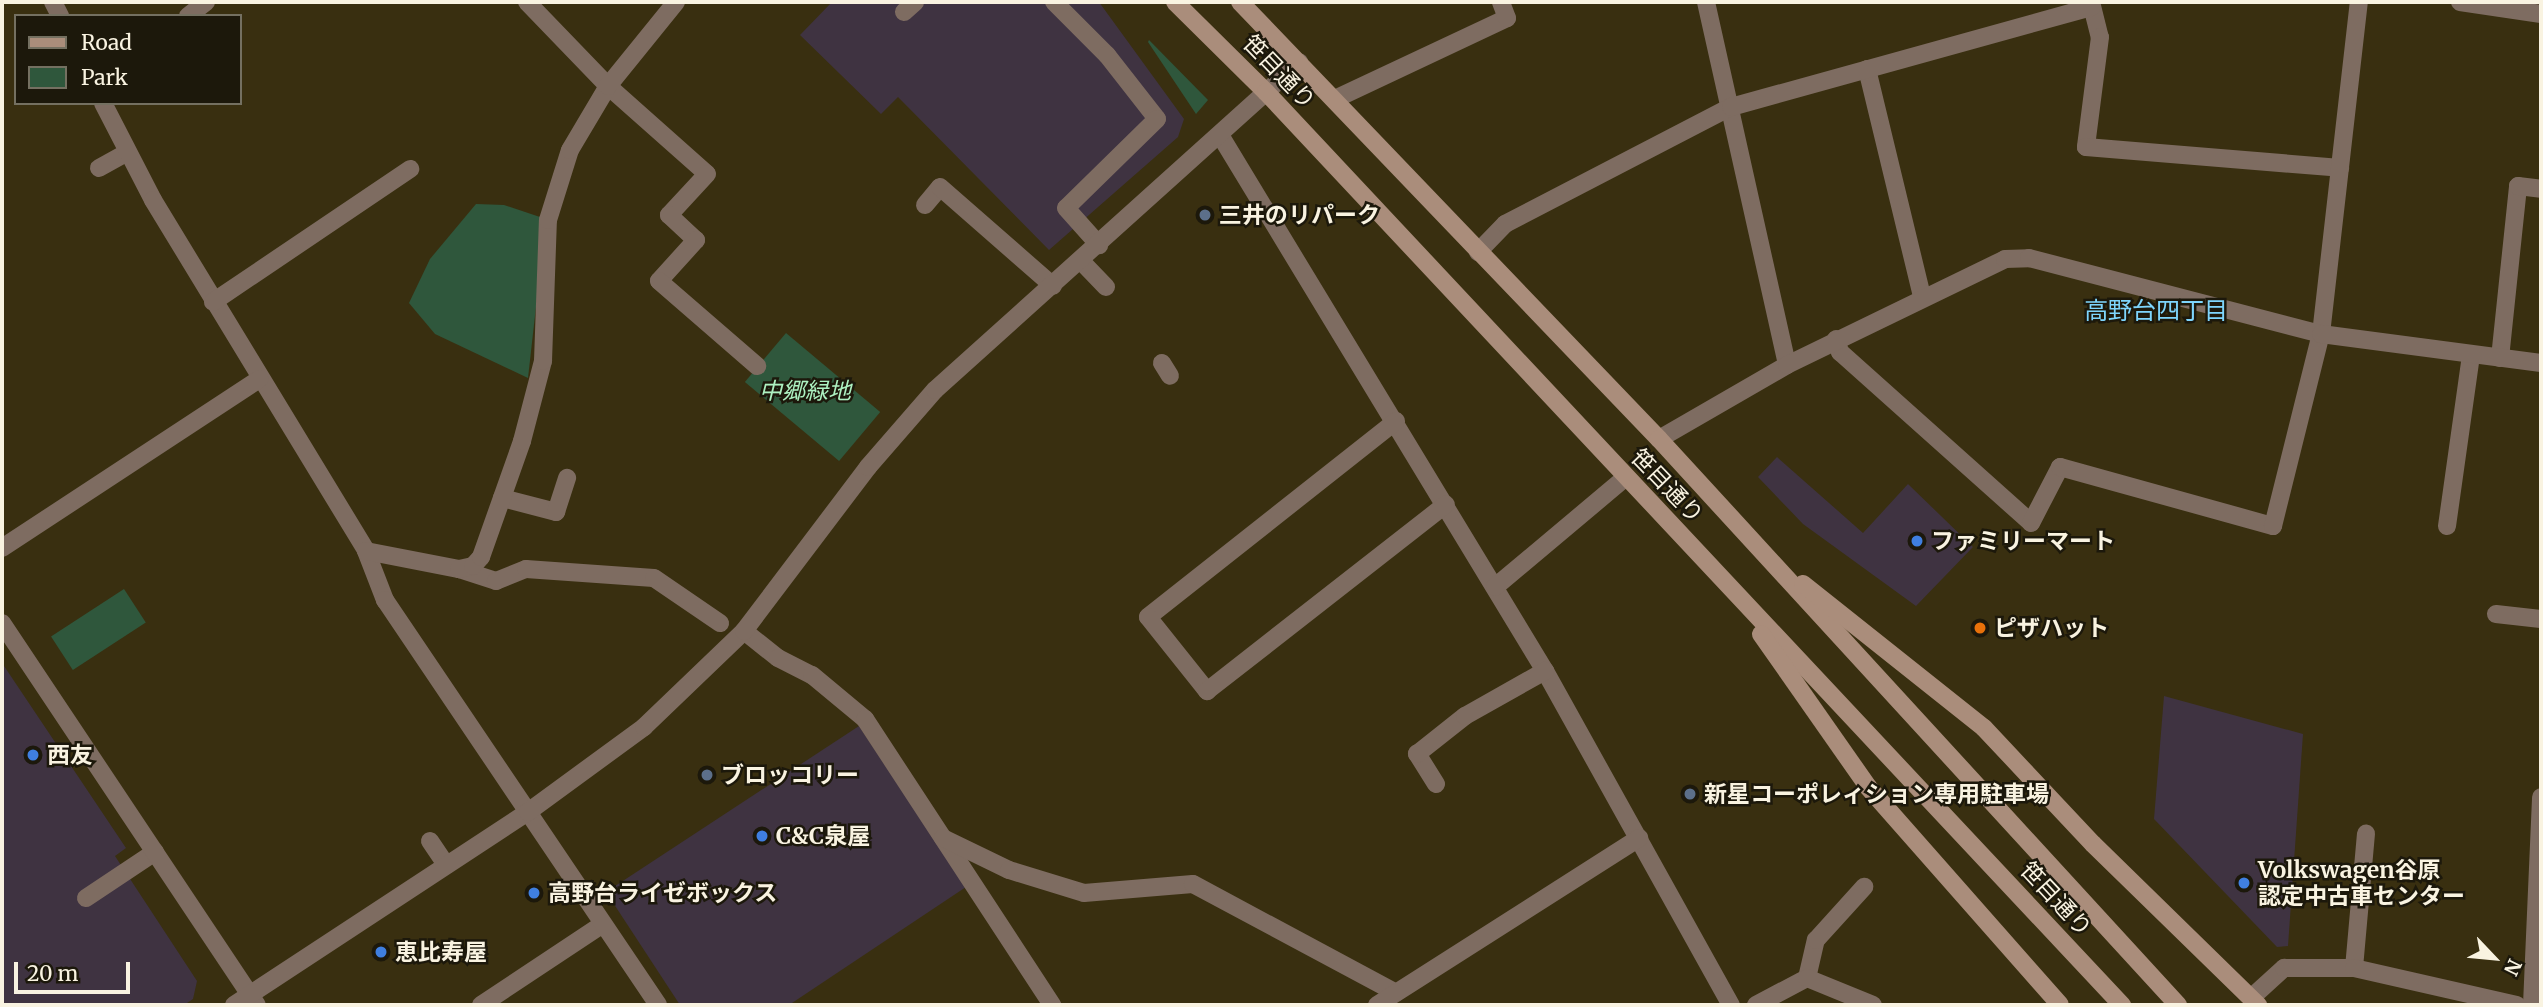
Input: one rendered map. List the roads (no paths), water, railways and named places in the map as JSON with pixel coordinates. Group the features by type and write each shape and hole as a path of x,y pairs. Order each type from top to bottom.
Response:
{"main road":[{"name":"笹目通り","path":"1175,2 1266,92 1625,478 2122,1005"},
{"name":"笹目通り","path":"1240,2 1659,439 2178,1005"},
{"path":"1759,549 1984,728 2093,844 2254,1001"},
{"path":"1725,582 1868,786 2060,1005"}],"street":[{"path":"191,14 206,2"},
{"path":"527,2 608,86 707,174 669,215 696,240 659,281 757,366"},
{"path":"459,569 474,566 481,556 502,498 542,361 548,220 570,150 608,86 676,2"},
{"path":"1054,2 1107,55 1157,119 1066,208 1099,244"},
{"path":"1335,99 1507,18 1501,2"},
{"path":"1706,2 1787,365"},
{"path":"1836,339 1840,352 2031,523 2060,467 2273,526 2321,334 2359,2"},
{"path":"2460,2 2541,14"},
{"path":"1478,251 1505,224 1731,107 2091,4 2100,37 2086,147 2340,168"},
{"path":"234,1005 254,1000 446,865 528,812 644,727 744,631 906,420 1299,62"},
{"path":"1867,69 1922,296"},
{"path":"104,105 213,302 366,551 386,600 658,1005"},
{"path":"1220,135 1396,421 1545,671 1731,1005"},
{"path":"99,168 128,152"},
{"path":"213,302 410,169"},
{"path":"2500,358 2518,186 2541,189"},
{"path":"925,205 940,187 1053,286"},
{"path":"1659,439 1836,339 2005,259 2029,258 2321,334 2541,363"},
{"path":"1081,261 1106,287"},
{"path":"2447,526 2471,355"},
{"path":"2,548 259,379"},
{"path":"1396,421 1148,617 1207,691 1446,505"},
{"path":"502,498 556,512 567,478"},
{"path":"1495,587 1625,478"},
{"path":"366,551 459,569 496,581 526,569 654,578 720,623"},
{"path":"2496,614 2541,619"},
{"path":"2,623 254,1000"},
{"path":"744,631 778,658 812,675 865,719 1052,1005"},
{"path":"1436,784 1418,754 1465,716 1545,671"},
{"path":"2532,1005 2541,797"},
{"path":"2354,968 2366,834"},
{"path":"943,838 1009,870 1084,893 1193,884 1386,1001 1639,838"},
{"path":"430,841 446,865"},
{"path":"86,898 155,852"},
{"path":"1807,978 1815,940 1864,887"},
{"path":"481,1005 603,924"},
{"path":"2254,1001 2284,968 2354,968 2517,1005"},
{"path":"1756,1005 1807,978"},
{"path":"1807,978 1873,1005"}],"place":[{"name":"三井のリパーク","path":"1205,215"},
{"name":"ファミリーマート","path":"1917,541"},
{"name":"ピザハット","path":"1980,628"},
{"name":"西友","path":"33,755"},
{"name":"ブロッコリー","path":"707,775"},
{"name":"新星コーポレィション専用駐車場","path":"1690,794"},
{"name":"C&C泉屋","path":"762,836"},
{"name":"Volkswagen谷原 認定中古車センター","path":"2244,883"},
{"name":"高野台ライゼボックス","path":"534,893"},
{"name":"恵比寿屋","path":"381,952"}],"district":[{"name":"高野台四丁目","path":"2156,311"}],"park label":[{"name":"中郷緑地","path":"805,391"}]}
